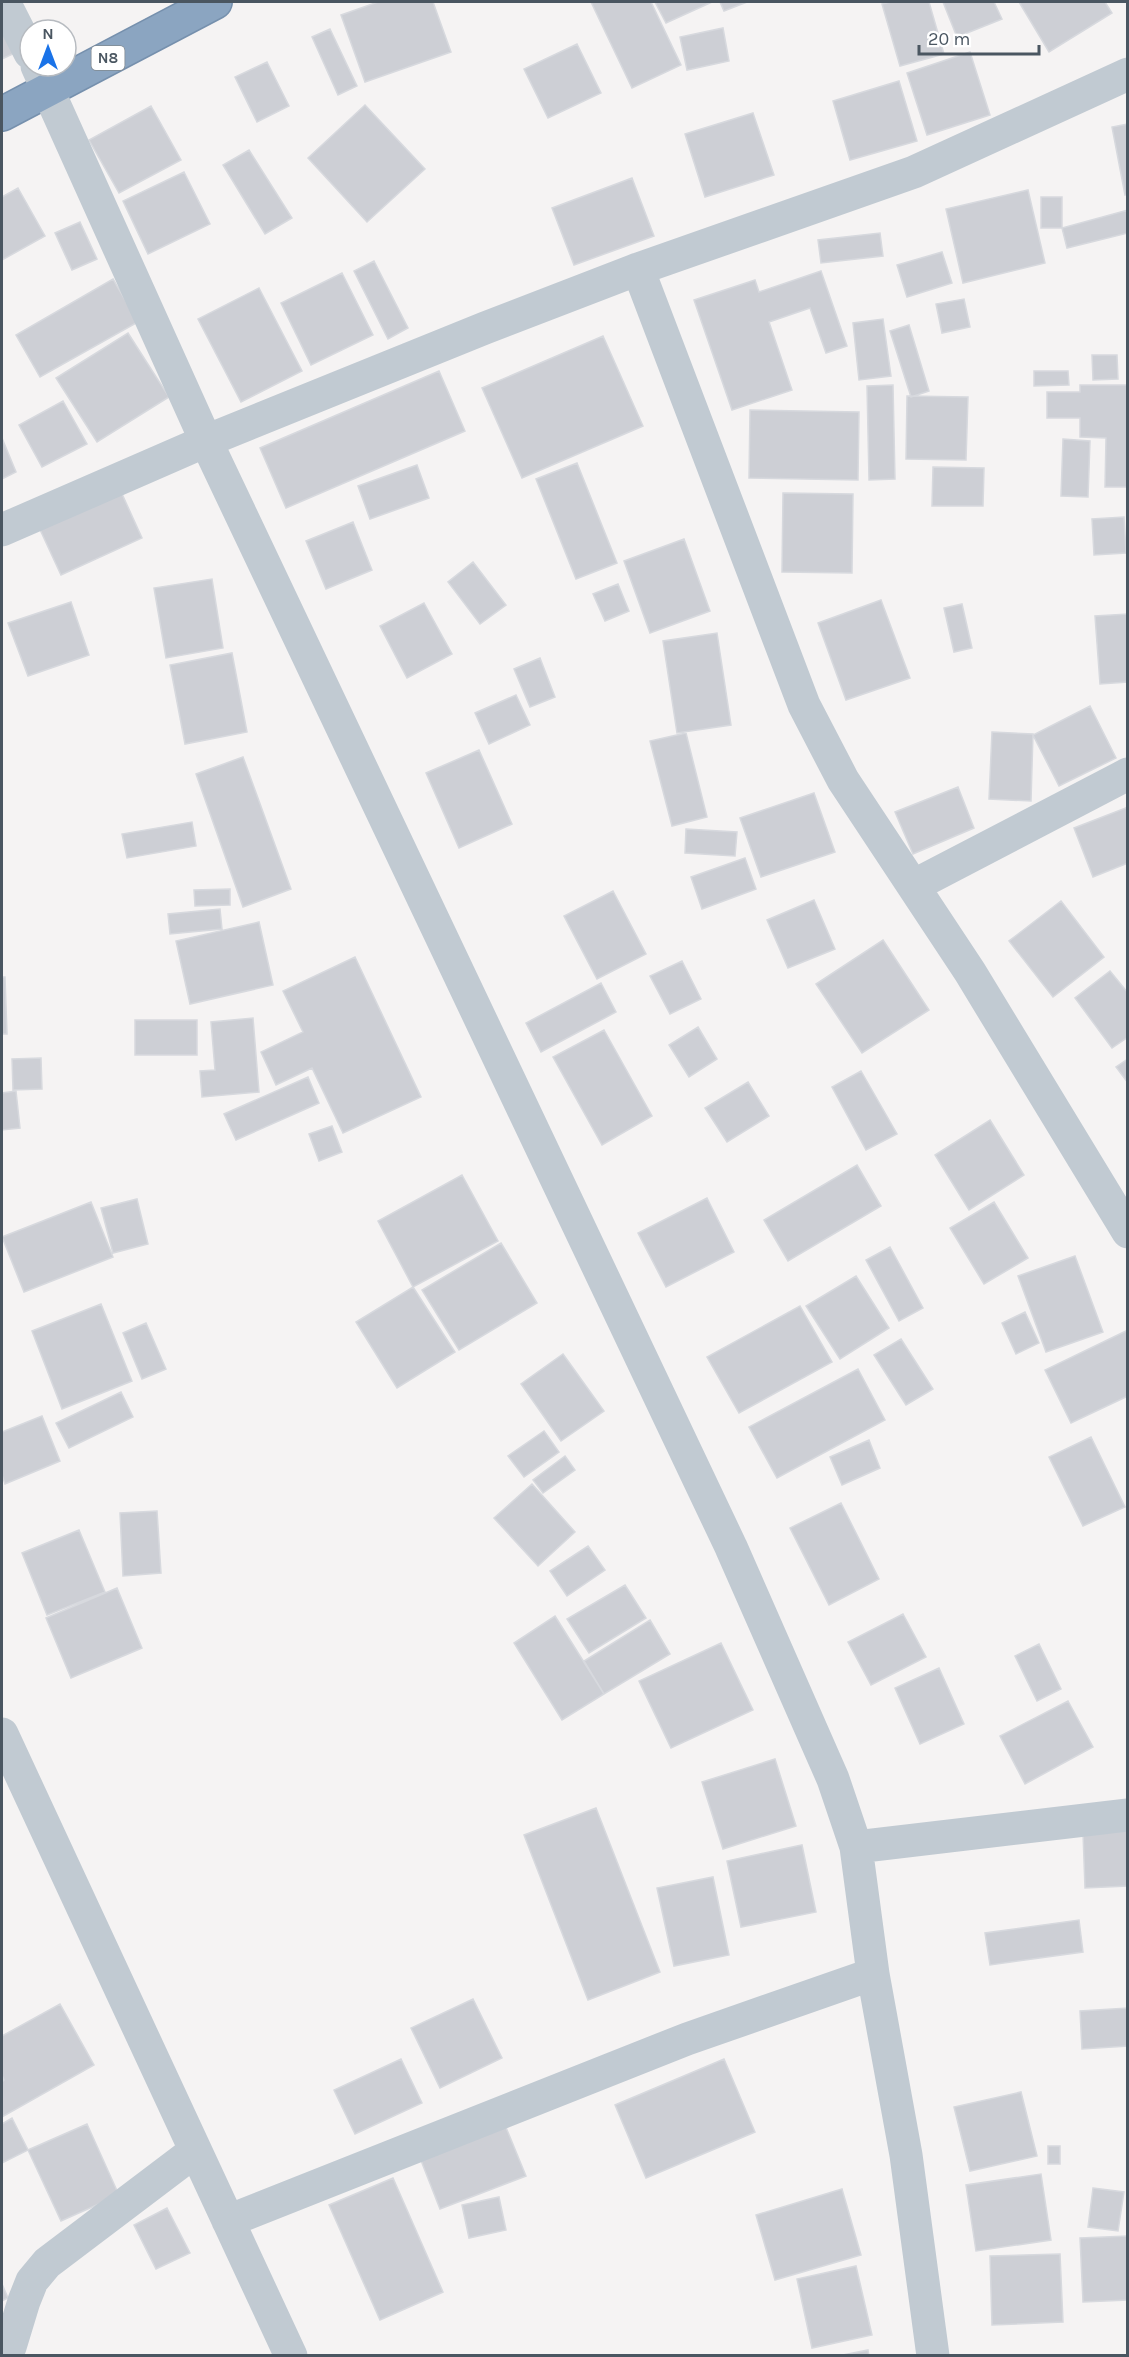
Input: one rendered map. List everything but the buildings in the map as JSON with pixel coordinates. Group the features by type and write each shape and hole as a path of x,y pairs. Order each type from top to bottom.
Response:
{"highway":[{"name":"N8","path":"78,63 215,2"},
{"name":"N8","path":"2,114 43,78"}],"street":[{"path":"4,2 18,29"},
{"path":"2,530 206,441 638,269 914,172 1128,74"},
{"path":"43,78 206,441 731,1547 833,1779 856,1847 873,1974 906,2155 933,2355"},
{"path":"638,269 804,705 843,780 915,885 970,972 1128,1232"},
{"path":"915,885 1128,774"},
{"path":"2,1734 291,2355"},
{"path":"856,1847 1128,1815"},
{"path":"228,2221 687,2039 873,1974"},
{"path":"4,2355 10,2347 32,2282 47,2263 195,2151"}]}
